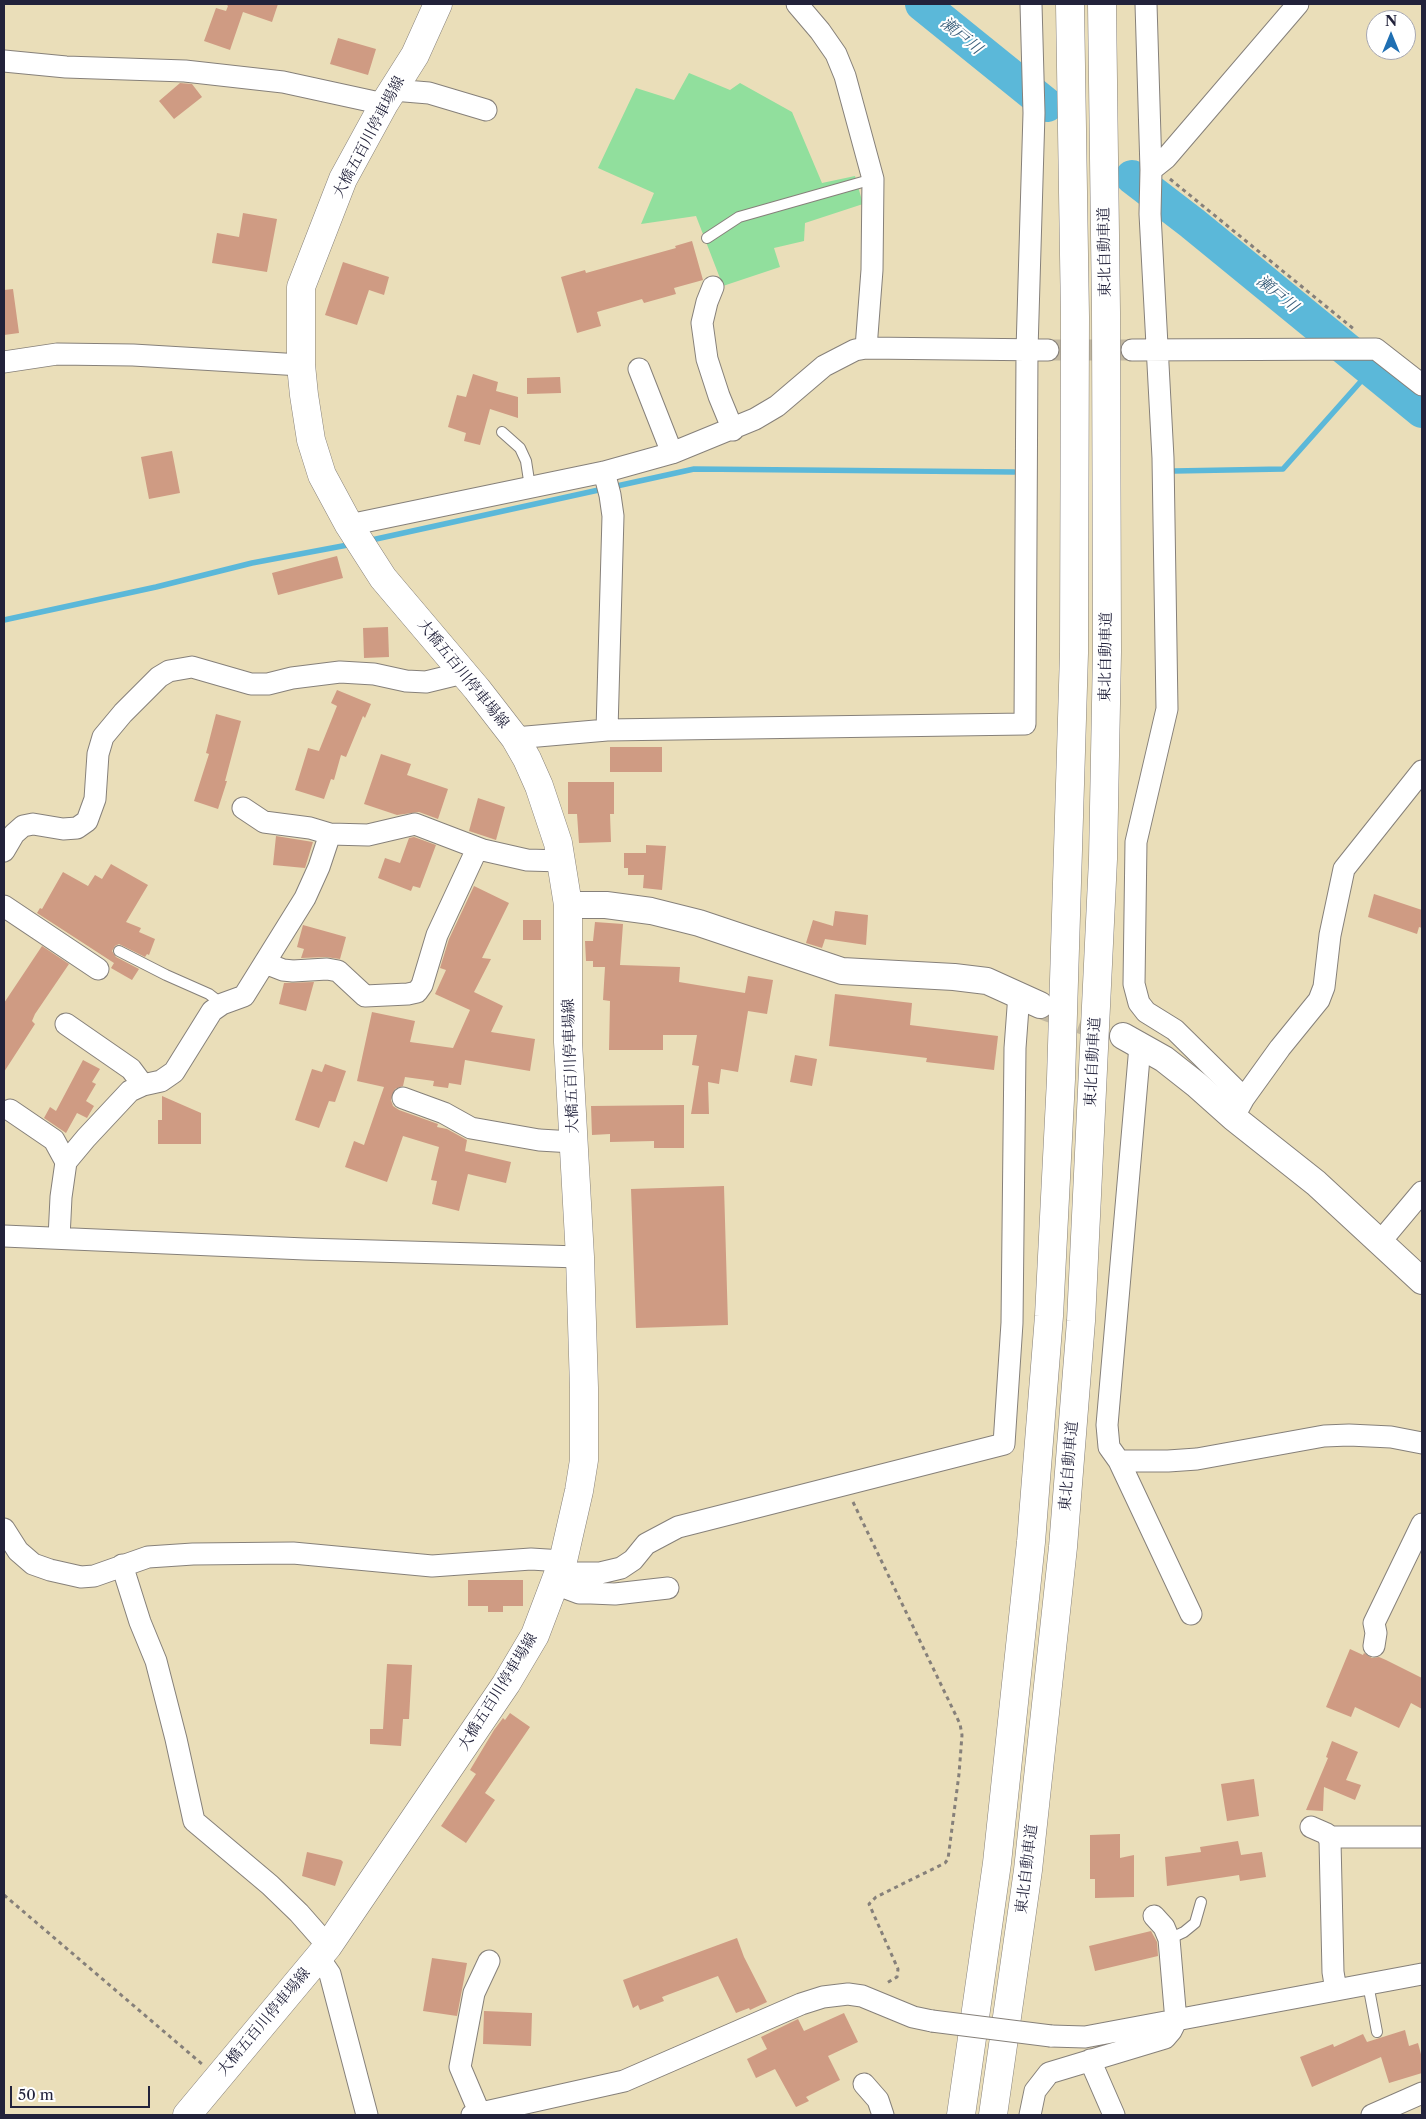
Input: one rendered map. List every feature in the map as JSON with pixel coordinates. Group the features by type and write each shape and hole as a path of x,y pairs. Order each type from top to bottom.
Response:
{"main road":[{"name":"大橋五百川停車場線","path":"187,2115 324,1952 506,1684 535,1635 559,1573 579,1491 584,1460 580,1257 568,1042 568,905 558,843 539,786 515,738 383,578 356,537 322,475 312,440 301,365 300,287 343,179 415,55 438,4"},
{"name":"東北自動車道","path":"961,2115 997,1863 1031,1542 1048,1316 1058,1138 1074,653 1075,317 1070,4"},
{"name":"東北自動車道","path":"993,2115 1028,1870 1058,1586 1083,1273 1103,859 1106,662 1106,312 1102,4"}],"street":[{"path":"797,4 820,31 836,54 846,76 873,179 872,270 866,348"},
{"path":"515,738 607,730 1025,724 1027,350 1034,113 1032,4"},
{"path":"1146,4 1151,174 1150,214 1163,458 1167,709 1136,842 1134,984 1139,1003 1146,1012 1175,1030 1239,1108 1316,1184 1422,1281"},
{"path":"1151,174 1298,4"},
{"path":"4,61 66,67 184,71 389,97 429,93 486,110"},
{"path":"713,287 702,323 707,360 718,396 733,430"},
{"path":"356,537 530,487 607,483 672,453 733,430 777,406 824,366 855,350 866,348 1048,350"},
{"path":"1132,350 1370,349 1422,385"},
{"path":"4,362 57,354 133,355 301,365"},
{"path":"639,369 672,453"},
{"path":"607,483 613,516 607,730"},
{"path":"4,851 14,834 23,826 33,824 63,829 77,828 87,821 95,799 98,754 102,738 159,677 169,671 192,667 251,684 268,684 292,678 340,672 374,674 406,681 426,682 463,673"},
{"path":"1239,1108 1319,1000 1324,987 1330,935 1344,869 1422,771"},
{"path":"243,808 264,822 310,828 330,834 368,835 415,824 478,848 527,860 562,861"},
{"path":"59,1238 60,1197 66,1162 130,1091 143,1085 161,1081 174,1072 212,1011 222,1004 244,996 305,898 319,867 330,834"},
{"path":"265,963 283,970 327,969 338,971 365,996 417,992 422,985 437,935 478,848"},
{"path":"559,1573 600,1573 621,1568 632,1560 646,1544 678,1527 1004,1444 1012,1323 1015,1048 1029,1000 987,981 954,977 842,971 699,923 651,911 606,905 568,905"},
{"path":"4,906 98,969"},
{"path":"66,1024 131,1069 143,1085"},
{"path":"1191,1614 1119,1461 1109,1447 1107,1425 1132,1041 1164,1059 1239,1108"},
{"path":"403,1098 444,1113 470,1128 539,1140 573,1142"},
{"path":"10,1110 54,1140 66,1162"},
{"path":"1380,1242 1422,1192"},
{"path":"4,1236 315,1250 580,1257"},
{"path":"1119,1461 1197,1459 1324,1436 1391,1437 1422,1443"},
{"path":"1374,1646 1376,1633 1374,1623 1422,1524"},
{"path":"4,1529 18,1551 26,1559 50,1570 81,1577 94,1576 148,1557 248,1552 293,1553 432,1566 531,1559 559,1573 579,1593 615,1594 668,1588"},
{"path":"122,1565 140,1622 156,1661 194,1821 270,1885 299,1913 324,1952 367,2115"},
{"path":"1336,1990 1320,1832 1422,1837"},
{"path":"1030,2115 1035,2091 1050,2073 1164,2038 1174,2026 1168,1939 1164,1927 1154,1916"},
{"path":"489,1961 474,1994 460,2067 476,2114 624,2081 801,2004 823,1997 848,1994 862,1996 913,2018 1052,2036 1085,2038 1174,2026 1336,1990 1422,1974"},
{"path":"1174,2026 1223,2024 1235,2026"},
{"path":"1090,2060 1114,2115"},
{"path":"864,2084 878,2100 883,2115"},
{"path":"1372,2115 1422,2092"}],"lane":[{"path":"707,238 739,217 873,179"},
{"path":"502,432 520,448 526,461 530,487"},
{"path":"119,951 209,994 222,1004"},
{"path":"1168,1939 1184,1932 1195,1923 1201,1902"},
{"path":"1368,1984 1377,2032"}],"path":[{"path":"1151,174 1169,178 1370,349"},
{"path":"845,1485 960,1724 962,1735 948,1859 945,1863 870,1901 870,1909 898,1969 898,1974 890,1981 862,1996"},
{"path":"4,1895 218,2078"}],"green space":[{"path":"689,73 730,90 740,83 792,112 822,183 855,176 863,204 805,223 804,241 774,248 780,267 723,286 696,216 641,224 654,193 598,168 636,88 674,100"}],"building":[{"path":"226,4 278,4 272,22 243,12 230,50 204,41 216,8 226,11 228,6"},
{"path":"338,38 376,49 368,75 330,64"},
{"path":"180,83 192,84 202,97 174,119 159,101"},
{"path":"243,213 277,219 267,272 212,263 217,233 239,237"},
{"path":"692,241 703,280 674,288 676,294 644,303 642,299 597,312 601,326 577,333 561,277 585,270 586,273 676,248 675,246"},
{"path":"343,262 389,277 384,295 369,290 357,325 325,315"},
{"path":"13,289 19,333 4,335 4,290"},
{"path":"473,374 498,382 496,391 518,397 518,418 490,409 480,445 464,441 466,433 448,427 457,395 466,397"},
{"path":"560,377 561,393 527,394 527,378"},
{"path":"172,451 180,493 149,499 141,457"},
{"path":"337,556 343,578 278,595 272,573"},
{"path":"388,627 389,657 364,658 363,628"},
{"path":"337,690 371,704 365,718 363,716 346,757 341,755 334,780 331,779 324,799 295,790 308,748 319,751 337,706 331,703"},
{"path":"216,714 241,721 225,781 227,781 218,809 194,801 209,754 206,753"},
{"path":"610,747 662,747 662,772 610,772"},
{"path":"381,754 411,764 407,775 448,789 438,819 419,812 397,815 364,804"},
{"path":"568,782 614,782 614,814 610,814 611,842 579,843 577,814 568,814"},
{"path":"478,798 505,807 496,840 469,831"},
{"path":"276,836 313,842 305,868 273,865"},
{"path":"414,837 436,845 420,888 413,886 411,891 378,878 385,858 400,863 409,838"},
{"path":"646,845 666,846 662,890 643,888 644,875 628,875 628,868 624,868 624,853 646,853"},
{"path":"111,864 148,885 126,922 141,928 139,932 155,939 149,955 147,954 145,957 119,944 112,951 116,957 139,969 132,980 111,968 114,963 37,913 40,908 42,909 63,872 88,886 95,875 102,879"},
{"path":"474,886 509,903 482,958 491,959 474,992 503,1006 491,1032 535,1039 530,1071 465,1060 461,1085 449,1083 448,1088 433,1086 434,1081 405,1077 403,1086 395,1089 391,1100 393,1106 399,1110 438,1124 437,1127 447,1129 467,1140 465,1151 511,1162 506,1183 468,1174 459,1211 432,1204 437,1181 431,1180 439,1147 403,1136 387,1182 345,1167 354,1141 364,1145 384,1087 357,1081 372,1012 415,1021 410,1042 453,1048 470,1010 435,994 446,970 440,968 449,939"},
{"path":"1374,894 1422,910 1422,928 1419,927 1417,934 1368,917"},
{"path":"835,911 868,915 866,945 825,939 822,948 806,943 813,920 833,926"},
{"path":"523,920 541,920 541,940 523,940"},
{"path":"595,922 623,924 620,965 680,967 679,982 745,993 748,976 773,980 767,1014 748,1011 738,1072 721,1069 719,1084 708,1082 709,1114 691,1114 699,1066 692,1065 697,1035 663,1035 663,1050 609,1050 610,1001 603,1000 605,967 593,967 593,961 586,961 585,941 593,941"},
{"path":"303,925 346,937 340,959 326,957 301,958 304,949 297,947"},
{"path":"42,946 69,964 35,1014 32,1021 35,1024 4,1072 4,1003"},
{"path":"314,982 306,1011 279,1004 284,983"},
{"path":"835,994 912,1003 910,1025 998,1036 994,1070 926,1062 927,1058 829,1046"},
{"path":"795,1055 817,1059 812,1086 790,1082"},
{"path":"83,1060 100,1069 92,1082 96,1084 86,1101 94,1106 87,1118 77,1113 66,1133 44,1118 50,1107 56,1111"},
{"path":"325,1064 346,1071 335,1102 329,1101 319,1128 295,1120 312,1069 322,1072"},
{"path":"162,1096 201,1113 201,1144 158,1144 158,1120 162,1120"},
{"path":"684,1105 684,1148 654,1148 654,1141 610,1142 610,1134 592,1135 591,1106"},
{"path":"724,1186 728,1325 636,1328 631,1189"},
{"path":"468,1580 523,1580 523,1606 503,1606 503,1612 488,1612 488,1606 468,1606"},
{"path":"1350,1649 1363,1655 1364,1653 1372,1658 1379,1657 1422,1678 1422,1709 1411,1703 1399,1728 1355,1707 1351,1717 1326,1707"},
{"path":"387,1664 412,1665 409,1719 403,1719 401,1746 370,1744 370,1729 383,1729"},
{"path":"510,1713 530,1727 485,1793 495,1800 466,1843 441,1826 476,1774 470,1770 494,1730 503,1718 505,1720"},
{"path":"1332,1741 1358,1752 1346,1780 1361,1785 1355,1800 1324,1787 1323,1811 1306,1810 1328,1758 1326,1757"},
{"path":"1254,1779 1259,1816 1227,1821 1221,1784"},
{"path":"1120,1834 1120,1858 1134,1855 1134,1897 1095,1898 1095,1879 1090,1879 1090,1835"},
{"path":"1238,1841 1241,1855 1262,1852 1266,1877 1240,1881 1239,1875 1167,1886 1165,1857 1201,1852 1200,1847"},
{"path":"307,1852 343,1862 335,1886 302,1876"},
{"path":"1151,1931 1157,1942 1158,1956 1095,1971 1089,1946"},
{"path":"737,1938 744,1957 767,2002 750,2010 749,2008 736,2013 718,1976 662,1997 664,2001 640,2010 638,2005 633,2008 623,1980"},
{"path":"432,1958 467,1963 457,2016 423,2011"},
{"path":"484,2011 532,2013 531,2046 483,2044"},
{"path":"844,2013 858,2042 828,2056 840,2080 806,2097 809,2101 796,2107 775,2069 756,2078 747,2059 767,2049 761,2037 798,2019 804,2031"},
{"path":"1405,2030 1409,2046 1418,2043 1422,2058 1422,2073 1389,2083 1381,2057 1312,2087 1300,2057 1333,2044 1334,2047 1363,2034 1367,2042"}],"waterway":[{"name":"瀬戸川","path":"922,4 1047,105"},
{"name":"瀬戸川","path":"1132,177 1192,223 1422,411"},
{"path":"1174,471 1283,469 1371,370"},
{"path":"367,541 694,469 1014,472"},
{"path":"4,620 156,587 252,563 353,544"}],"tunnel":[{"path":"1048,350 1132,350"},
{"path":"1044,1007 1123,1036"}]}
